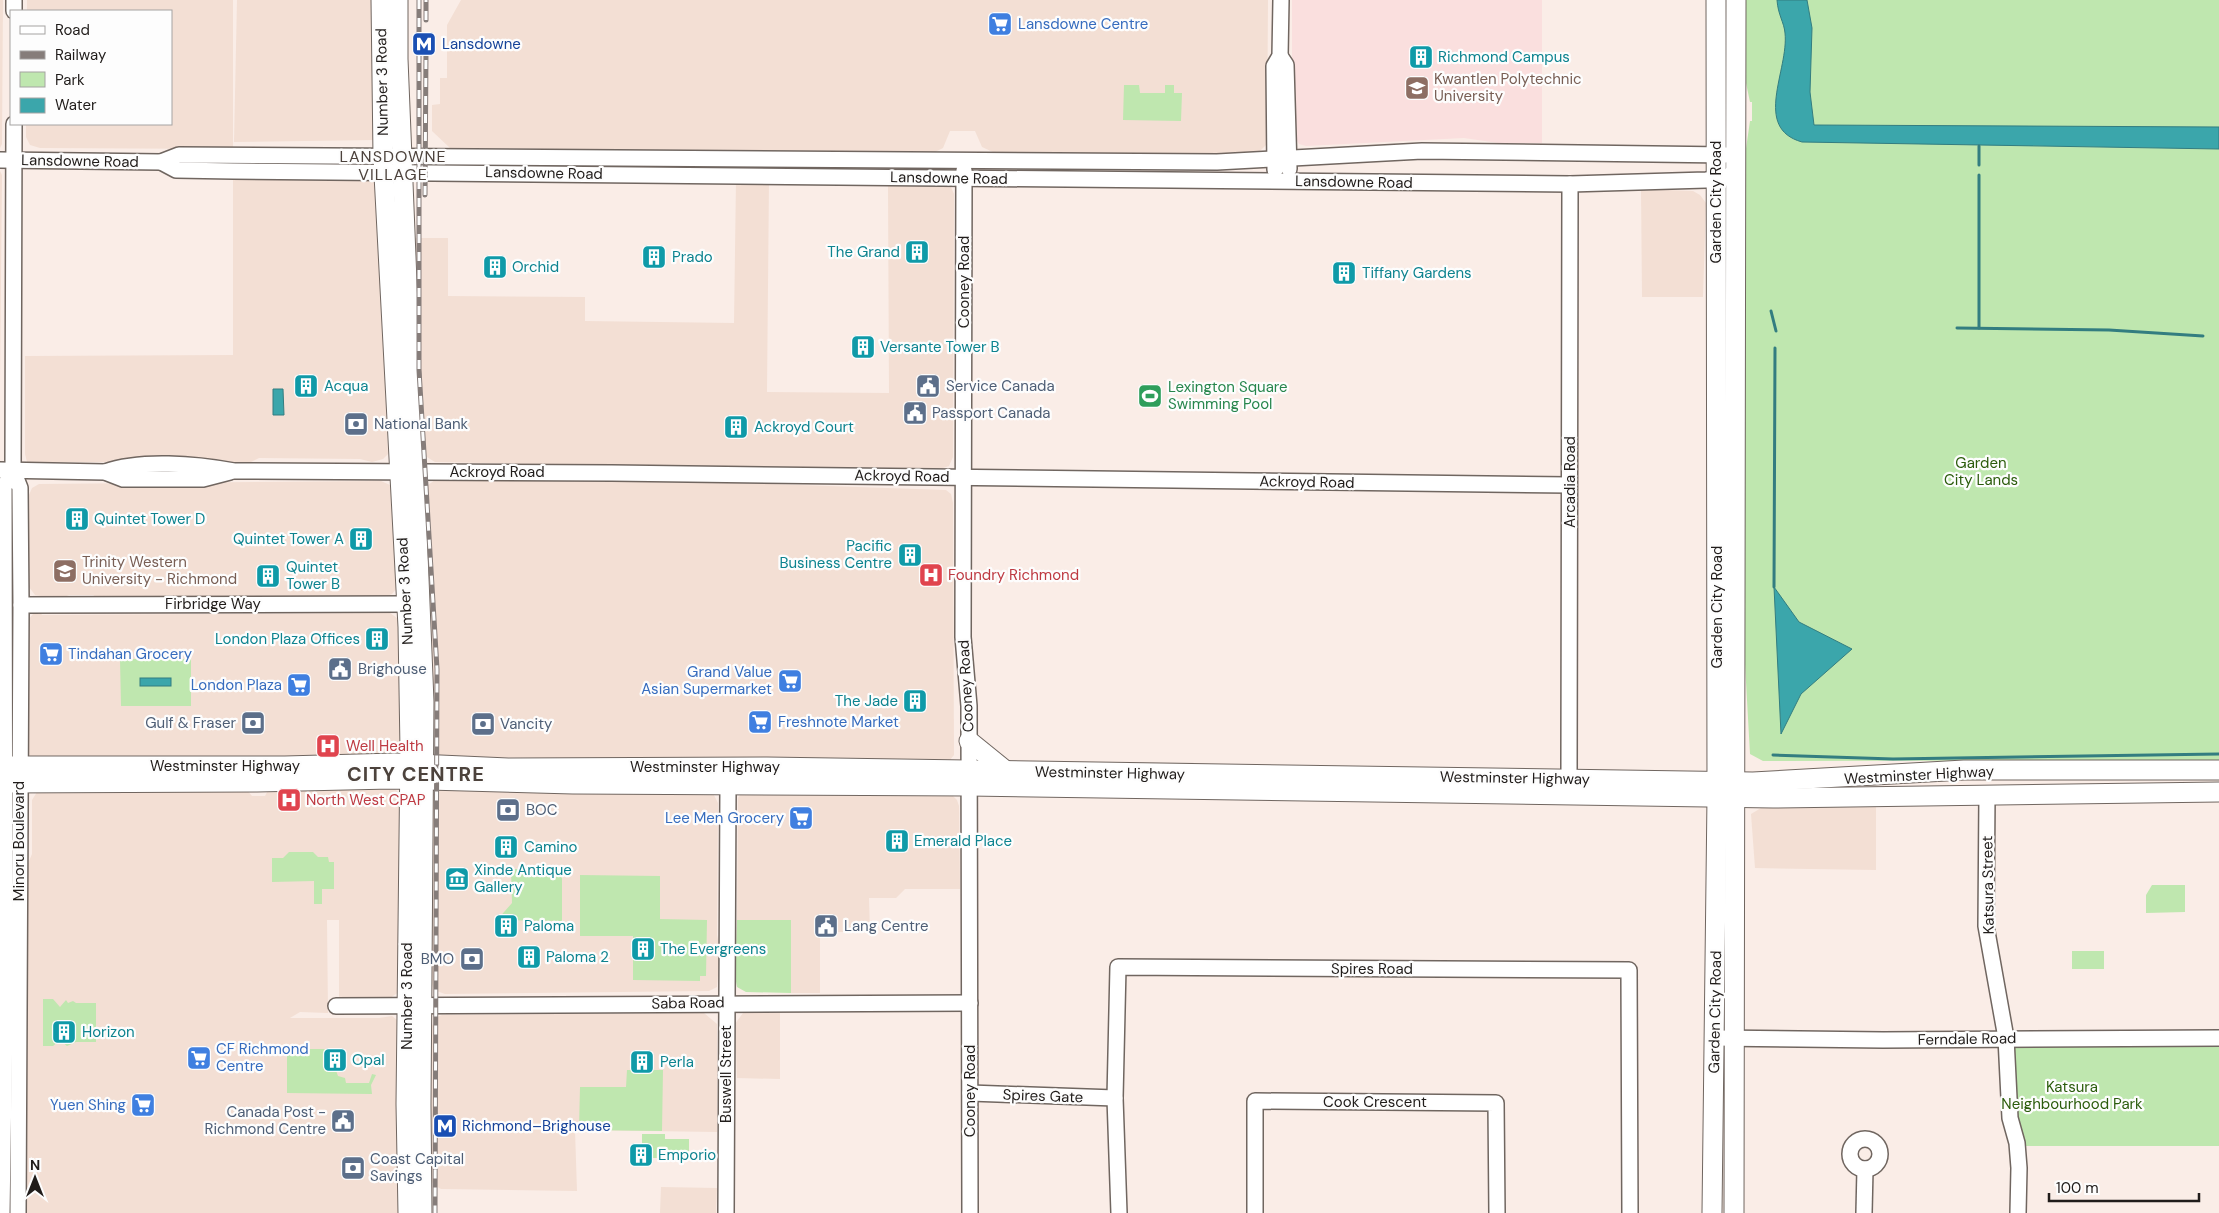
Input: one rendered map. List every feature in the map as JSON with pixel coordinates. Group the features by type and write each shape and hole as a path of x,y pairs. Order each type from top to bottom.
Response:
{"main road":[{"name":"Number 3 Road","path":"381,0 384,164 406,471 423,663 416,772 414,1006 408,1213"},
{"name":"Number 3 Road","path":"398,0 398,59 403,164 406,604 416,772"},
{"name":"Garden City Road","path":"1716,0 1716,180 1726,789 1735,1039 1734,1213"},
{"name":"Garden City Road","path":"1712,1213 1714,1038 1726,789 1736,166 1736,0"},
{"path":"969,741 1006,771"},
{"name":"Westminster Highway","path":"8,775 416,772 508,768 698,767 969,778 1987,794 2219,792"},
{"name":"Westminster Highway","path":"416,772 728,786 969,778 1006,771 1569,779 1726,789 1810,780 1964,770 2219,770"},
{"name":"Number 3 Road","path":"414,1006 422,1213"}],"street":[{"path":"1281,0 1280,56 1286,65 1282,181"},
{"name":"Minoru Boulevard","path":"2,1213 8,1022 8,775 4,487 7,470 7,161 14,125"},
{"name":"Lansdowne Road","path":"7,161 160,162 176,170 384,164 1282,160 1422,151 1716,154 1727,155 1736,166 1726,178 1716,180 1570,184 964,178 403,164"},
{"name":"Cooney Road","path":"964,160 963,636 968,680 969,741 970,1213"},
{"name":"Arcadia Road","path":"1569,779 1570,184"},
{"name":"Minoru Boulevard","path":"7,470 20,488 21,604 8,775"},
{"name":"Ackroyd Road","path":"7,470 105,472 123,479 194,479 234,471 406,471 1569,485"},
{"name":"Firbridge Way","path":"21,604 406,604"},
{"name":"Buswell Street","path":"726,1213 728,786"},
{"name":"Katsura Street","path":"1987,794 1986,926 2006,1038 2010,1118 2017,1143 2019,1168 2018,1213"},
{"name":"Spires Road","path":"1119,1213 1115,1098 1118,967 1629,970 1630,1213"},
{"name":"Saba Road","path":"336,1006 970,1003"},
{"name":"Minoru Boulevard","path":"8,1022 18,1213"},
{"name":"Ferndale Road","path":"1714,1038 1883,1040 2219,1038"},
{"name":"Spires Gate","path":"970,1093 1115,1098"},
{"name":"Cook Crescent","path":"1255,1213 1255,1101 1496,1103 1497,1213"},
{"path":"1864,1213 1865,1168"}],"shaded area":[{"path":"0,0 3,0 2,144 0,148"},
{"path":"27,0 233,0 233,149 40,148 30,145 26,137 26,125 172,125 172,10 27,10"},
{"path":"237,0 372,0 374,140 234,142"},
{"name":"Lansdowne Centre","path":"461,0 1268,0 1267,144 1259,152 1218,155 995,153 982,147 975,131 950,131 943,148 933,153 450,148 432,131 432,105 440,104 440,78 447,78 447,25"},
{"name":"Kwantlen Polytechnic University","path":"1292,0 1542,0 1542,143 1498,143 1464,138 1306,146 1299,144 1292,132"},
{"path":"0,171 2,175 0,385"},
{"path":"233,176 372,179 377,184 388,454 383,459 372,462 360,459 259,458 251,462 27,462 25,454 25,356 233,355"},
{"path":"736,180 769,180 767,392 889,393 888,186 922,186 929,183 951,187 954,194 953,457 949,466 943,468 694,467 435,462 422,454 412,238 448,238 448,296 585,297 585,321 734,323"},
{"path":"1641,189 1693,191 1700,195 1706,203 1703,297 1642,297"},
{"path":"435,480 737,483 946,490 951,494 953,503 954,755 949,761 744,762 440,756 431,747 425,494 428,485"},
{"path":"381,481 390,485 392,492 397,588 392,594 380,599 98,598 93,595 69,595 59,599 35,595 29,587 29,495 32,488 39,484"},
{"path":"40,612 42,615 390,613 397,618 399,625 400,746 395,754 389,756 29,758 27,749 28,620 33,614"},
{"path":"441,787 713,793 718,803 717,935 720,952 717,987 709,991 445,994 434,990 431,981 433,794"},
{"name":"CF Richmond Centre","path":"47,788 246,789 252,796 265,796 268,790 394,788 398,792 400,798 399,992 390,998 339,998 339,920 327,920 328,1013 300,1012 290,1018 379,1018 392,1016 400,1022 398,1213 24,1213 27,866 32,854 32,800 37,792"},
{"path":"742,792 952,795 957,800 959,806 960,889 905,889 896,898 869,898 870,932 820,932 820,993 791,993 791,920 737,920 738,798"},
{"path":"1876,801 1876,870 1755,868 1751,814 1761,808"},
{"path":"704,1013 717,1024 717,1132 575,1130 577,1191 441,1189 434,1185 430,1179 430,1029 437,1017 442,1015"},
{"path":"743,1013 780,1013 780,1079 737,1078 735,1024"},
{"path":"661,1187 717,1188 716,1213 660,1213"}],"green space":[{"name":"Garden City Lands","path":"1744,0 2219,0 2219,760 1763,761 1750,754 1744,646 1742,176 1750,121 1752,121 1752,102 1750,102 1746,83"},
{"path":"1124,85 1139,85 1140,93 1165,93 1165,85 1174,85 1174,93 1182,93 1181,121 1123,120"},
{"path":"120,659 191,659 191,706 121,706"},
{"path":"289,852 313,852 318,857 328,857 329,862 334,862 334,889 322,889 322,904 314,904 314,881 272,882 272,858 283,858"},
{"path":"511,869 562,869 562,921 497,920 512,903"},
{"path":"580,875 660,876 660,919 707,920 706,976 700,976 700,981 633,980 633,936 580,936"},
{"path":"2152,885 2185,885 2185,912 2146,913 2146,895"},
{"path":"737,920 791,920 791,993 746,992 737,987 735,976"},
{"path":"2072,951 2104,951 2104,969 2072,969"},
{"path":"43,999 53,999 60,1007 66,1000 68,1003 73,1001 76,1003 96,1003 96,1042 76,1042 67,1046 60,1040 53,1046 43,1046"},
{"name":"Katsura Neighbourhood Park","path":"2018,1044 2219,1046 2219,1146 2021,1146 2015,1106 2013,1046"},
{"path":"296,1049 335,1049 334,1065 338,1076 345,1078 346,1083 369,1083 372,1074 376,1075 371,1085 372,1094 287,1093 287,1052 296,1052"},
{"path":"627,1070 663,1070 662,1131 579,1130 580,1087 626,1087"},
{"path":"642,1134 665,1134 665,1139 689,1139 689,1158 642,1158"}],"water":[{"path":"1777,0 1807,0 1812,28 1810,92 1814,125 2219,127 2219,149 1802,142 1787,135 1779,124 1776,111 1776,96 1785,48 1785,33"},
{"name":"Lexington Square Swimming Pool","path":"1146,387 1155,387 1155,405 1146,405"},
{"path":"273,389 283,389 284,415 273,415"},
{"path":"1774,587 1799,622 1852,649 1801,694 1781,734"},
{"path":"140,678 171,678 171,686 140,686"}],"waterway":[{"path":"1979,146 1979,165"},
{"path":"1979,175 1979,328"},
{"path":"1771,311 1776,331"},
{"path":"1957,328 2109,330 2203,336"},
{"path":"1774,587 1775,348"},
{"path":"1773,755 1893,759 2219,754"}],"railway":[{"path":"419,0 419,370 437,669 435,1213"},
{"path":"426,0 426,20"},
{"path":"425,195 426,50"}],"place":[{"name":"Lansdowne Centre","path":"1000,24"},
{"name":"Lansdowne","path":"424,44"},
{"name":"Richmond Campus","path":"1421,57"},
{"name":"Kwantlen Polytechnic University","path":"1417,88"},
{"name":"The Grand","path":"917,252"},
{"name":"Prado","path":"654,257"},
{"name":"Orchid","path":"495,267"},
{"name":"Tiffany Gardens","path":"1344,273"},
{"name":"Versante Tower B","path":"863,347"},
{"name":"Acqua","path":"306,386"},
{"name":"Service Canada","path":"928,386"},
{"name":"Lexington Square Swimming Pool","path":"1150,396"},
{"name":"Passport Canada","path":"915,413"},
{"name":"National Bank","path":"356,424"},
{"name":"Ackroyd Court","path":"736,427"},
{"name":"Quintet Tower D","path":"77,519"},
{"name":"Quintet Tower A","path":"361,539"},
{"name":"Pacific Business Centre","path":"910,555"},
{"name":"Trinity Western University - Richmond","path":"65,571"},
{"name":"Foundry Richmond","path":"931,575"},
{"name":"Quintet Tower B","path":"268,576"},
{"name":"London Plaza Offices","path":"377,639"},
{"name":"Tindahan Grocery","path":"51,654"},
{"name":"Brighouse","path":"340,669"},
{"name":"Grand Value Asian Supermarket","path":"790,681"},
{"name":"London Plaza","path":"299,685"},
{"name":"The Jade","path":"915,701"},
{"name":"Freshnote Market","path":"760,722"},
{"name":"Gulf & Fraser","path":"253,723"},
{"name":"Vancity","path":"483,724"},
{"name":"Well Health","path":"328,746"},
{"name":"North West CPAP","path":"289,800"},
{"name":"BOC","path":"508,810"},
{"name":"Lee Men Grocery","path":"801,818"},
{"name":"Emerald Place","path":"897,841"},
{"name":"Camino","path":"506,847"},
{"name":"Xinde Antique Gallery","path":"457,879"},
{"name":"Paloma","path":"506,926"},
{"name":"Lang Centre","path":"826,926"},
{"name":"The Evergreens","path":"643,949"},
{"name":"Paloma 2","path":"529,957"},
{"name":"BMO","path":"472,959"},
{"name":"Horizon","path":"64,1032"},
{"name":"CF Richmond Centre","path":"199,1058"},
{"name":"Opal","path":"335,1060"},
{"name":"Perla","path":"642,1062"},
{"name":"Yuen Shing","path":"143,1105"},
{"name":"Canada Post - Richmond Centre","path":"343,1121"},
{"name":"Richmond–Brighouse","path":"445,1126"},
{"name":"Emporio","path":"641,1155"},
{"name":"Coast Capital Savings","path":"353,1168"}],"district":[{"name":"LANSDOWNE VILLAGE","path":"393,165"},
{"name":"CITY CENTRE","path":"416,774"}]}
